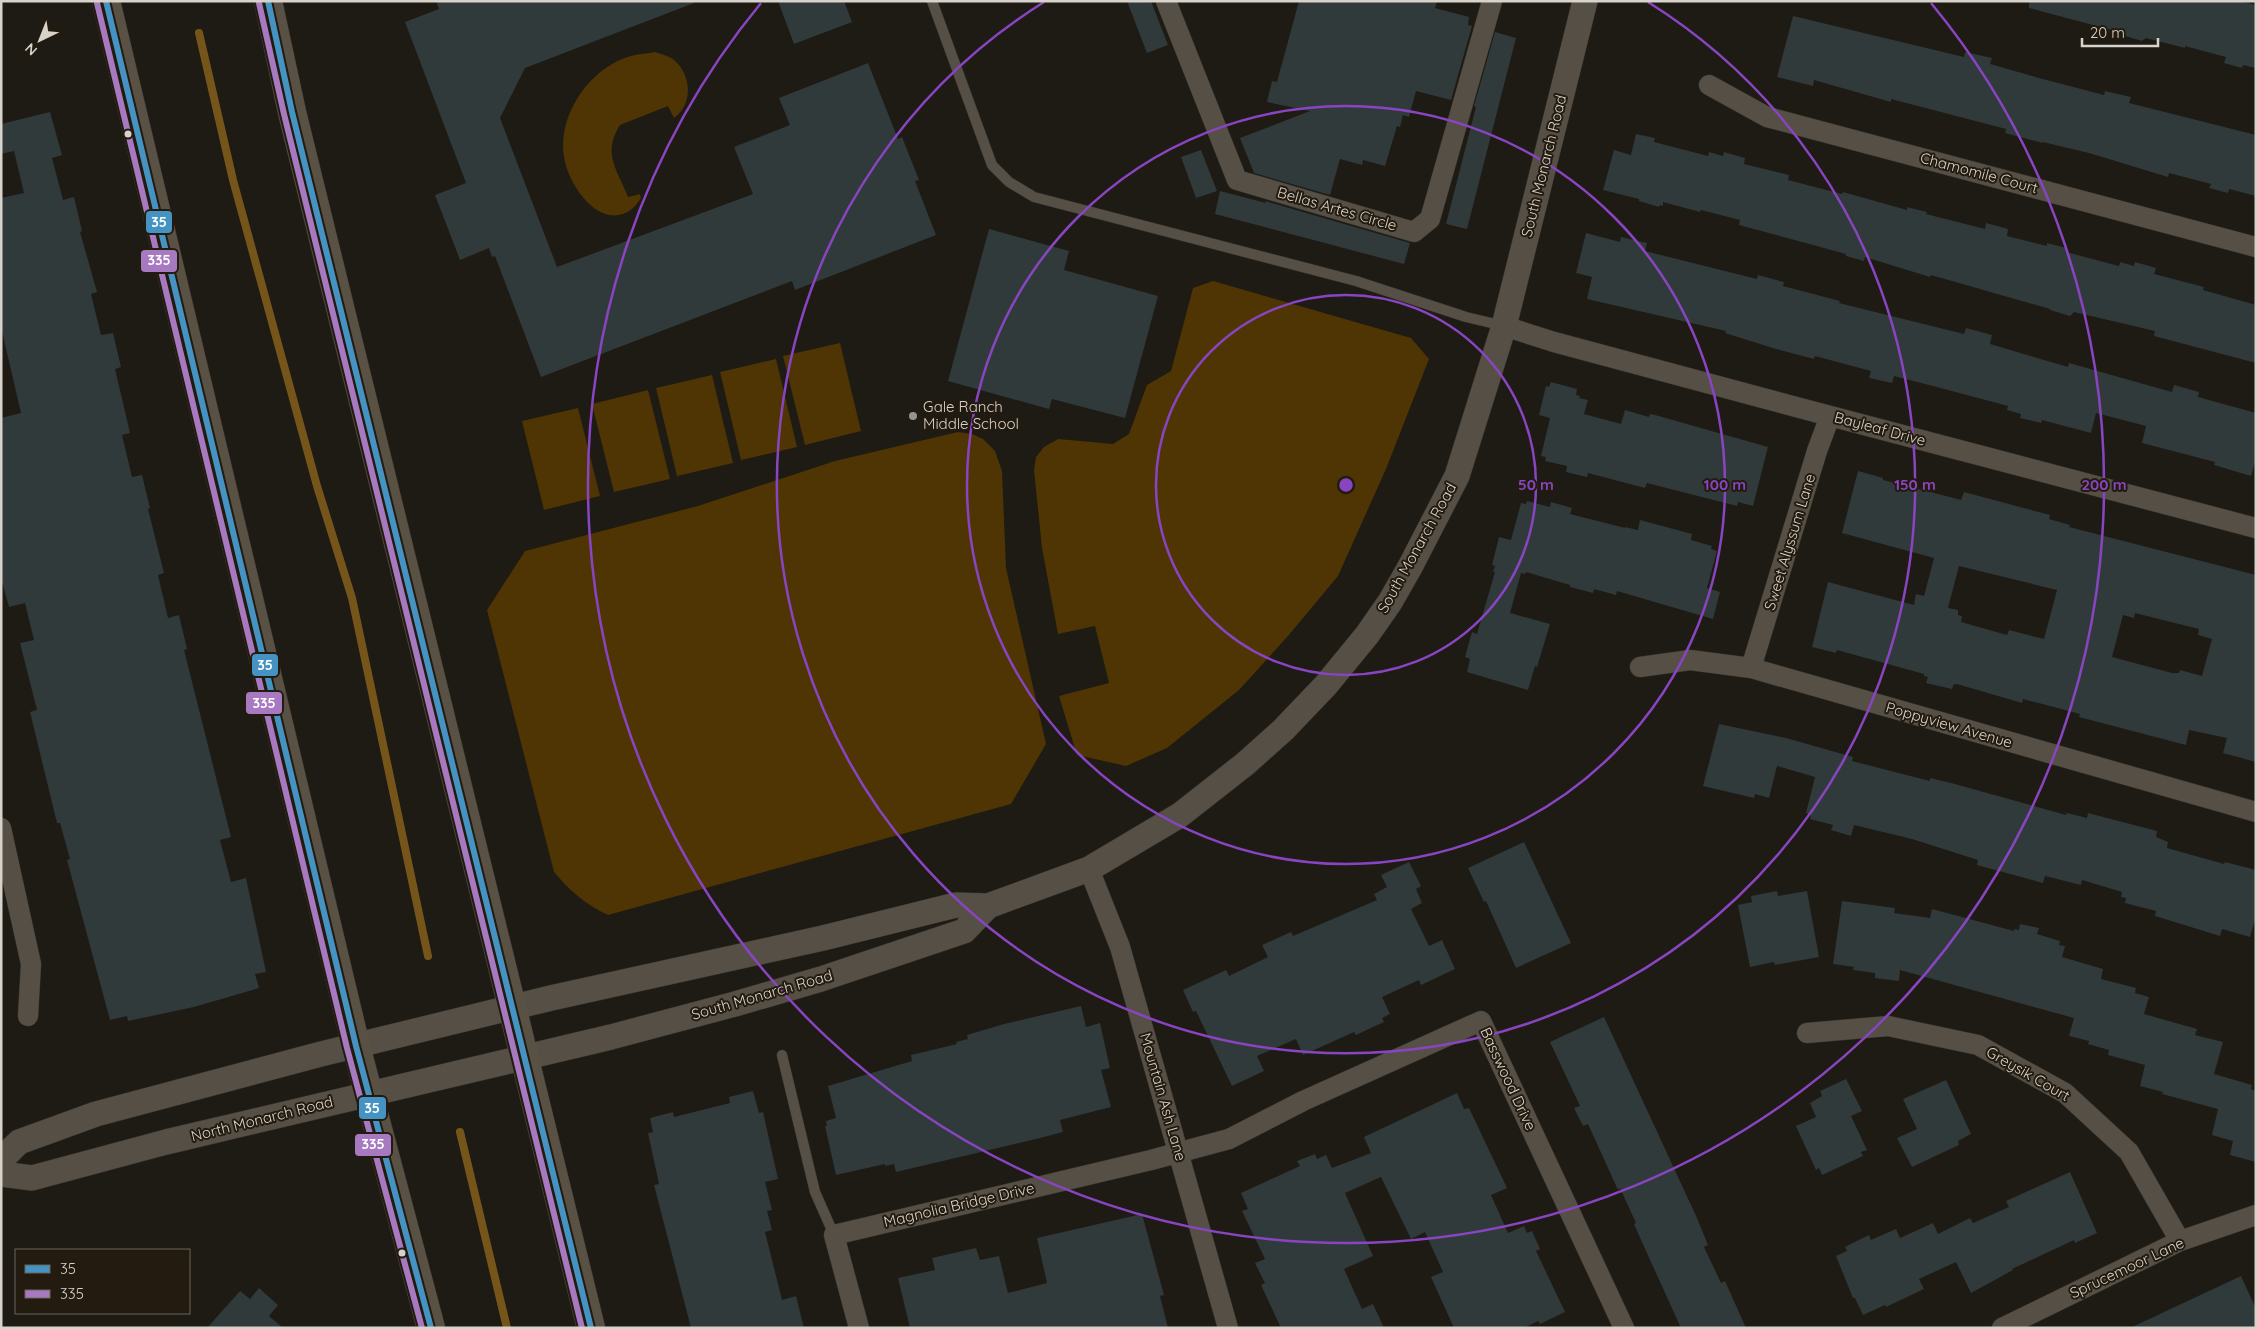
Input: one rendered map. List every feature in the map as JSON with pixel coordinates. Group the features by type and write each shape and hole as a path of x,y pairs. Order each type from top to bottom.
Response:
{"main road":[{"path":"106,1 356,1046 431,1328"},
{"path":"268,1 295,122 591,1328"}],"street":[{"name":"Bellas Artes Circle","path":"1166,1 1237,180 1414,232 1430,219 1492,1"},
{"name":"South Monarch Road","path":"512,1007 823,938 956,905 988,906 1089,869 1180,815 1245,764 1283,730 1326,685 1367,635 1402,581 1457,476 1504,326 1585,1"},
{"name":"Chamomile Court","path":"1709,84 1767,117 2256,247"},
{"name":"Bayleaf Drive","path":"1504,326 1563,344 1830,416 2256,528"},
{"name":"Sweet Alyssum Lane","path":"1752,668 1817,451 1830,416"},
{"name":"Poppyview Avenue","path":"1640,667 1690,660 1752,668 2256,812"},
{"path":"1,828 31,964 28,1016"},
{"name":"Mountain Ash Lane","path":"1089,869 1120,947 1228,1328"},
{"name":"South Monarch Road","path":"524,1057 611,1037 735,1004 930,943 964,931 988,906"},
{"path":"1,1160 19,1142 96,1114 512,1007"},
{"name":"Basswood Drive","path":"1178,1151 1229,1139 1303,1101 1481,1021 1624,1328"},
{"name":"Greysik Court","path":"1807,1033 1888,1026 1978,1045 2065,1093 2129,1152 2180,1241"},
{"name":"North Monarch Road","path":"1,1174 32,1178 166,1142 524,1057"},
{"name":"Magnolia Bridge Drive","path":"834,1235 1151,1160 1178,1151"},
{"name":"Sprucemoor Lane","path":"2002,1328 2180,1241 2256,1215"},
{"path":"834,1235 859,1328"}],"lane":[{"path":"932,1 992,165 1008,182 1034,197 1356,281 1466,318 1504,326"},
{"path":"782,1055 816,1192 834,1235"}],"shaded area":[{"path":"655,52 674,60 680,66 687,82 688,90 685,106 674,118 668,106 620,125 612,145 613,161 628,197 640,194 641,198 632,209 620,215 609,215 589,204 574,184 568,172 563,146 569,114 586,86 598,74 625,58"},
{"path":"1213,281 1411,338 1429,359 1386,469 1338,576 1288,636 1239,690 1167,748 1126,766 1077,755 1059,696 1109,683 1095,626 1058,634 1042,548 1034,470 1036,457 1044,447 1058,439 1113,444 1129,434 1147,385 1171,371 1193,288"},
{"path":"840,343 861,431 805,445 783,356"},
{"path":"776,359 797,447 741,460 720,372"},
{"path":"712,375 733,463 677,476 656,388"},
{"path":"648,390 670,479 614,492 592,404"},
{"path":"578,408 600,496 544,510 522,421"},
{"path":"958,432 972,434 983,439 995,451 1002,471 1006,568 1046,744 1011,804 608,915 592,907 578,896 554,872 487,610 525,551 698,506 835,461"}],"building":[{"path":"436,1 694,1 694,3 525,68 500,118 557,267 753,194 734,147 790,125 779,98 868,63 898,139 902,137 919,180 915,181 936,235 795,290 792,281 541,377 495,256 492,257 489,248 460,260 435,195 466,183 405,22 439,9"},
{"path":"778,1 844,1 852,22 794,44"},
{"path":"1127,1 1151,1 1168,45 1147,53"},
{"path":"1299,1 1437,1 1435,8 1469,17 1468,25 1472,26 1451,100 1416,91 1409,117 1403,115 1400,127 1397,126 1385,166 1363,160 1362,165 1340,159 1330,195 1254,173 1240,138 1310,111 1267,102 1272,81 1277,82"},
{"path":"2029,1 2240,1 2256,5 2256,68 2243,65 2242,68 2224,63 2226,57 2146,38 2142,41 2122,35 2123,33 2029,8"},
{"path":"1793,16 1964,57 1965,52 1992,58 1990,64 2104,95 2105,91 2131,97 2129,103 2256,135 2256,196 2229,189 2228,193 2209,188 2211,184 2169,173 2168,177 2089,153 2005,133 2006,129 1891,99 1891,102 1814,80 1813,86 1777,77"},
{"path":"1495,32 1516,38 1467,229 1446,224 1476,107 1474,106"},
{"path":"50,112 62,155 52,158 63,200 74,197 82,231 80,232 97,292 91,294 101,335 113,333 121,367 115,369 130,433 122,435 132,477 142,475 150,508 148,509 164,573 158,575 168,618 179,615 187,649 184,650 231,837 220,840 231,882 246,878 266,972 255,974 259,988 194,1007 128,1021 127,1016 110,1020 67,860 70,859 60,823 57,823 30,712 37,710 20,643 34,640 25,603 9,607 1,578 1,418 21,413 1,327 1,198 24,193 14,151 1,154 1,124"},
{"path":"1636,134 1655,138 1654,142 1708,156 1709,152 1723,156 1724,152 1745,158 1744,164 1789,175 1788,180 1842,194 1843,192 1907,210 1907,207 1927,212 1926,214 1985,229 1986,223 2008,229 2007,236 2047,246 2047,243 2066,248 2066,252 2119,266 2120,262 2134,266 2135,262 2156,268 2154,274 2204,287 2203,290 2256,305 2256,363 2154,336 2155,331 2074,312 2070,316 1865,257 1864,261 1846,256 1846,254 1739,225 1740,220 1663,202 1663,206 1660,205 1659,207 1639,201 1639,199 1603,190 1614,150 1631,155"},
{"path":"1201,150 1217,191 1196,198 1181,157"},
{"path":"1220,191 1266,203 1265,201 1410,243 1404,264 1215,214"},
{"path":"989,229 1069,251 1064,270 1158,296 1125,418 1052,399 1049,409 948,381"},
{"path":"1586,233 1620,242 1621,237 1647,243 1645,251 1757,279 1758,275 1784,282 1783,286 1840,301 1839,303 1964,334 1966,328 1992,335 1990,344 2068,367 2069,363 2172,392 2174,385 2199,392 2198,397 2256,413 2256,458 2251,476 2214,465 2215,462 2142,443 2146,426 2096,413 2091,433 2042,420 2041,423 2020,418 2021,414 2007,410 2008,406 1894,376 1892,383 1869,378 1871,371 1815,356 1814,359 1776,349 1725,333 1726,331 1587,299 1592,277 1576,273"},
{"path":"1551,382 1577,389 1576,395 1580,396 1579,398 1588,400 1584,414 1621,424 1625,410 1649,417 1650,414 1768,447 1753,506 1738,502 1737,506 1647,483 1645,488 1588,473 1587,477 1566,472 1567,466 1545,461 1546,457 1541,456 1550,418 1539,415 1546,386 1549,387"},
{"path":"1858,471 1883,478 1883,480 1961,500 1964,492 2050,515 2049,519 2070,525 2069,527 2256,575 2256,762 2223,753 2227,738 2189,730 2186,745 2079,717 2080,714 2023,699 2022,703 1957,684 1954,684 1952,689 1926,683 1928,677 1924,676 1924,674 1837,650 1836,653 1812,647 1828,582 1914,605 1916,594 1924,596 1934,558 1842,533","holes":["1959,566 2057,590 2044,639 2009,630 2007,635 1961,622 1962,616 1958,615 1958,610 1948,608","2135,613 2199,629 2198,635 2212,639 2202,676 2180,670 2179,673 2172,673 2112,657 2123,615 2134,618"]},
{"path":"1527,501 1550,507 1551,502 1572,508 1570,514 1625,528 1638,530 1640,520 1692,534 1691,540 1712,546 1711,549 1717,551 1707,588 1720,592 1713,619 1617,591 1616,595 1594,589 1593,593 1526,572 1525,574 1521,573 1510,613 1550,624 1528,690 1467,672 1470,659 1465,657 1472,632 1477,634 1495,572 1493,572 1495,566 1492,565 1499,537 1511,540 1521,503 1526,504"},
{"path":"1719,724 1786,738 1853,757 1852,761 1930,781 1930,778 1955,784 2066,815 2067,813 2087,818 2088,813 2157,831 2156,837 2168,842 2167,848 2224,864 2225,862 2256,870 2256,916 2250,937 2222,929 2220,936 2155,916 2156,911 2125,903 2126,898 2121,897 2122,892 2082,880 2081,885 2045,876 2043,883 1977,865 1978,860 1912,839 1854,825 1851,836 1831,830 1833,825 1810,819 1811,815 1806,813 1815,777 1777,766 1769,798 1755,794 1754,798 1703,786"},
{"path":"1524,842 1571,943 1516,968 1486,901 1484,902 1468,868"},
{"path":"1409,862 1421,886 1416,889 1422,903 1411,909 1429,946 1442,940 1455,969 1421,985 1419,980 1382,997 1390,1014 1382,1018 1384,1022 1356,1035 1354,1032 1303,1055 1296,1039 1257,1056 1264,1071 1232,1086 1196,1011 1193,1012 1183,990 1226,970 1229,976 1268,957 1262,945 1291,932 1293,936 1377,900 1374,894 1387,887 1381,875"},
{"path":"1777,891 1778,896 1807,891 1819,957 1775,965 1774,962 1750,967 1738,905 1752,902 1751,896"},
{"path":"1842,901 1895,908 1894,913 1930,918 1932,909 2014,931 2014,929 2019,930 2020,924 2039,928 2037,934 2060,941 2059,945 2065,946 2062,957 2103,969 2101,979 2136,988 2135,993 2149,997 2144,1014 2197,1029 2195,1035 2223,1042 2214,1074 2252,1085 2251,1089 2256,1091 2256,1162 2230,1155 2233,1141 2212,1135 2218,1109 2140,1086 2145,1065 2108,1055 2109,1050 2088,1044 2089,1041 2069,1036 2074,1018 1900,970 1899,981 1875,978 1875,973 1853,970 1854,967 1833,964"},
{"path":"1081,1006 1086,1027 1100,1023 1110,1068 1101,1070 1111,1107 1060,1120 1063,1132 1040,1138 896,1172 894,1164 885,1166 885,1164 836,1175 825,1126 827,1126 826,1121 836,1118 828,1086 912,1061 911,1055 957,1044 956,1042 968,1039 967,1035 1004,1024"},
{"path":"1604,1017 1697,1218 1708,1245 1704,1247 1721,1283 1725,1281 1746,1328 1681,1328 1634,1224 1636,1223 1620,1188 1618,1190 1588,1124 1583,1126 1574,1108 1580,1106 1550,1042"},
{"path":"1846,1079 1862,1111 1851,1116 1867,1150 1861,1152 1863,1156 1822,1175 1819,1168 1816,1170 1796,1126 1816,1117 1810,1103 1822,1096 1820,1091"},
{"path":"1946,1080 1971,1134 1958,1141 1959,1145 1912,1167 1897,1138 1917,1129 1903,1099"},
{"path":"753,1091 759,1113 763,1112 778,1179 765,1182 772,1210 767,1211 772,1230 765,1232 782,1300 796,1296 804,1328 691,1328 654,1185 659,1184 648,1133 653,1132 650,1118 673,1112 674,1117 730,1103 729,1097"},
{"path":"1457,1093 1464,1109 1469,1108 1507,1188 1491,1195 1508,1233 1524,1226 1527,1233 1532,1231 1540,1249 1536,1251 1565,1312 1540,1324 1538,1321 1524,1328 1454,1328 1431,1277 1443,1272 1425,1232 1411,1239 1381,1177 1345,1193 1373,1256 1344,1269 1362,1309 1373,1304 1384,1328 1281,1328 1261,1285 1265,1283 1255,1263 1265,1259 1242,1211 1248,1209 1241,1193 1300,1166 1297,1161 1315,1154 1317,1159 1326,1155 1332,1168 1371,1153 1364,1137"},
{"path":"2070,1172 2097,1233 2075,1243 2074,1240 2012,1269 1971,1293 1956,1262 1919,1279 1924,1289 1886,1307 1885,1305 1863,1315 1855,1298 1853,1298 1836,1256 1847,1251 1845,1247 1869,1235 1871,1240 1896,1229 1900,1238 1933,1223 1938,1234 1970,1218 1973,1223 2009,1207 2006,1201"},
{"path":"1142,1214 1164,1295 1160,1296 1168,1328 910,1328 898,1278 935,1270 932,1258 976,1248 980,1260 999,1256 1008,1293 1047,1283 1037,1238"},
{"path":"2241,1276 2256,1309 2256,1328 2130,1328"},
{"path":"259,1288 278,1305 269,1316 283,1328 207,1328 240,1291 250,1299"}],"waterway":[{"path":"199,33 233,180 317,486 352,598 428,956"},
{"path":"460,1132 507,1328"}],"transit line":[{"name":"35","path":"106,1 356,1046 431,1328"},
{"name":"35","path":"268,1 292,112 591,1328"},
{"name":"335","path":"97,3 347,1048 422,1328"},
{"name":"335","path":"259,3 284,114 582,1328"}],"place":[{"name":"Gale Ranch Middle School","path":"913,416"}]}
